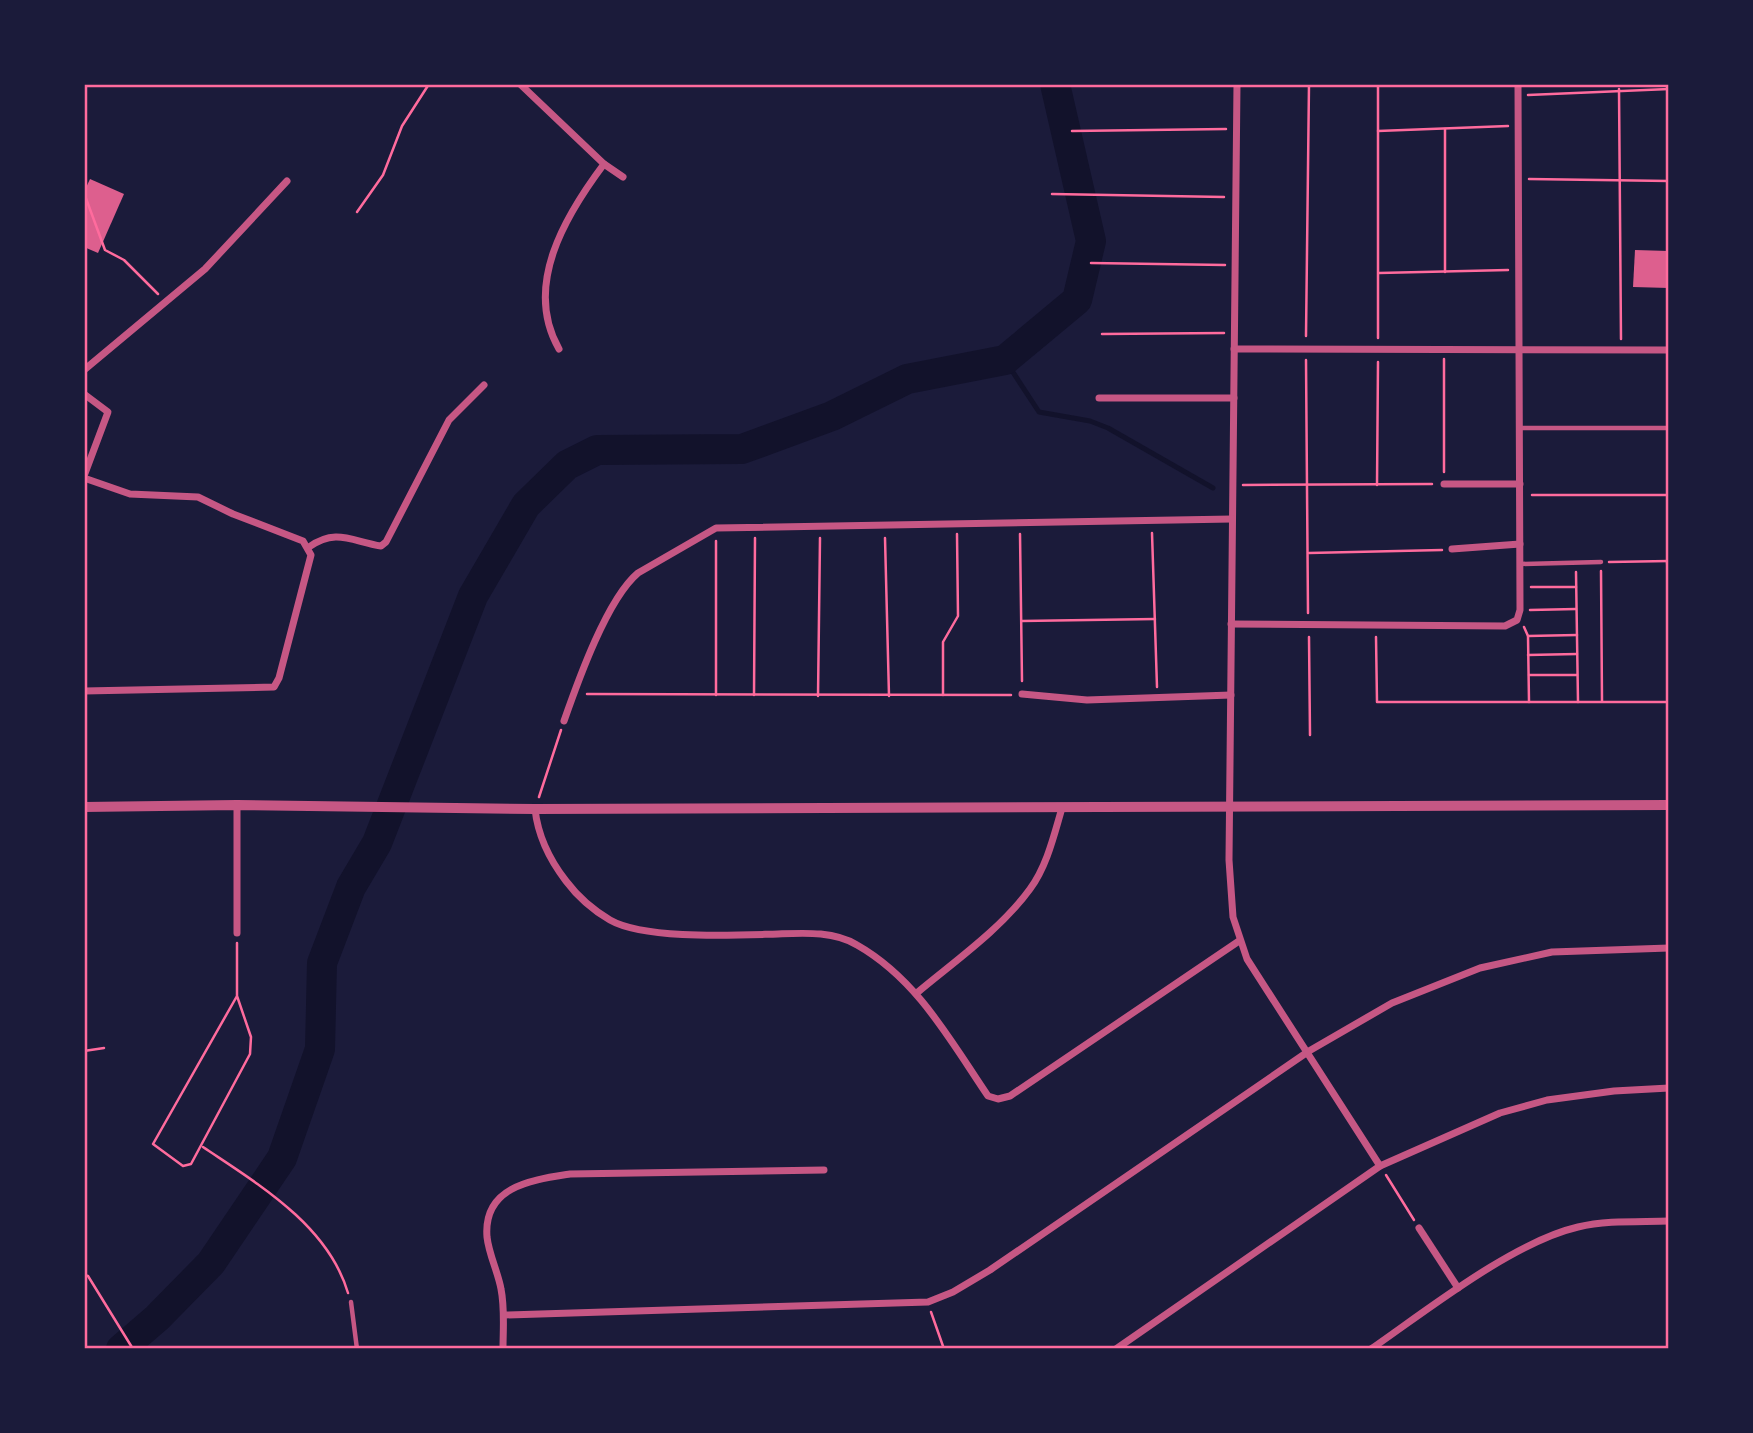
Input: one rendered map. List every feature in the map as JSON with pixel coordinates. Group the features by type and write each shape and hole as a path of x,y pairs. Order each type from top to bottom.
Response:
{"street":[{"path":"520,84 604,164 623,177"},
{"path":"1237,84 1230,891 1239,941 1269,995 1309,1051 1380,1167"},
{"path":"1231,624 1505,626 1517,620 1520,610 1518,84"},
{"path":"559,349 549,332 543,291 564,227 580,196 604,164"},
{"path":"84,370 236,240 287,181"},
{"path":"1234,349 1519,347 1669,350"},
{"path":"309,547 324,537 343,537 381,546 386,542 449,421 484,384"},
{"path":"84,394 108,412 84,477 130,494 198,497 233,514 303,541 309,547 311,555 279,678 274,687 84,691"},
{"path":"1099,398 1234,398"},
{"path":"1444,484 1520,484"},
{"path":"564,721 600,632 629,581 638,573 716,528 1232,519"},
{"path":"1452,549 1520,544"},
{"path":"1022,694 1087,699 1231,695"},
{"path":"84,807 237,805 535,809 1669,805"},
{"path":"237,805 237,933"},
{"path":"918,992 1008,914 1032,887 1054,836 1062,808"},
{"path":"535,809 537,829 552,863 577,896 612,921 649,930 719,935 830,935 856,944 918,992 988,1096 998,1099 1010,1096 1239,941"},
{"path":"504,1315 928,1302 953,1292 990,1270 1309,1051 1392,1003 1480,968 1552,953 1669,948"},
{"path":"1116,1349 1380,1167 1500,1114 1547,1100 1606,1091 1669,1088"},
{"path":"503,1349 504,1315 501,1289 487,1237 490,1213 504,1190 532,1180 570,1174 824,1170"},
{"path":"1371,1349 1458,1288 1536,1243 1578,1227 1669,1221"},
{"path":"1419,1228 1458,1288"}],"lane":[{"path":"1519,428 1669,428"},
{"path":"1520,564 1601,562"},
{"path":"351,1302 356,1349"}],"path":[{"path":"357,212 383,175 402,126 429,84"},
{"path":"1309,84 1306,349 1310,735"},
{"path":"1377,485 1378,84"},
{"path":"1619,89 1621,349"},
{"path":"1518,95 1669,89"},
{"path":"1377,131 1518,126"},
{"path":"1072,131 1236,128"},
{"path":"1445,129 1445,271"},
{"path":"1518,179 1669,181"},
{"path":"84,193 105,250 124,260 165,301"},
{"path":"1052,194 1236,198"},
{"path":"1091,263 1235,265"},
{"path":"1377,273 1519,270"},
{"path":"1102,334 1234,333"},
{"path":"1233,485 1444,484 1444,348"},
{"path":"1520,495 1669,495"},
{"path":"1152,521 1157,697"},
{"path":"573,694 1022,694 1020,523"},
{"path":"943,695 943,642 958,616 956,524"},
{"path":"884,526 889,695"},
{"path":"818,695 820,527"},
{"path":"716,528 716,695"},
{"path":"754,695 755,528"},
{"path":"1308,554 1452,549"},
{"path":"1602,702 1601,562 1668,561 1669,598"},
{"path":"1576,563 1578,702"},
{"path":"1520,587 1576,587"},
{"path":"1520,610 1577,609"},
{"path":"1021,621 1155,619"},
{"path":"1517,620 1524,625 1528,636 1529,702"},
{"path":"1376,625 1377,702 1669,702"},
{"path":"1528,636 1577,635"},
{"path":"1528,655 1577,654"},
{"path":"1529,675 1577,675"},
{"path":"535,809 564,721"},
{"path":"237,933 237,996 251,1037 250,1054 202,1146 187,1167 153,1144 237,996"},
{"path":"84,1051 104,1048"},
{"path":"202,1146 294,1213 320,1241 342,1272 351,1302"},
{"path":"1380,1167 1419,1228"},
{"path":"84,1275 102,1297 118,1329 133,1349"},
{"path":"928,1302 944,1349"}],"building":[{"path":"90,179 124,194 98,253 84,247 84,192"},
{"path":"1635,250 1669,251 1669,288 1633,287"}],"waterway":[{"path":"121,1349 157,1318 211,1263 282,1158 320,1049 322,963 351,887 377,843 473,596 526,505 567,465 597,450 742,449 832,416 907,379 1005,360 1077,300 1091,241 1055,84"},
{"path":"1005,360 1039,412 1090,421 1108,428 1213,488"}]}
